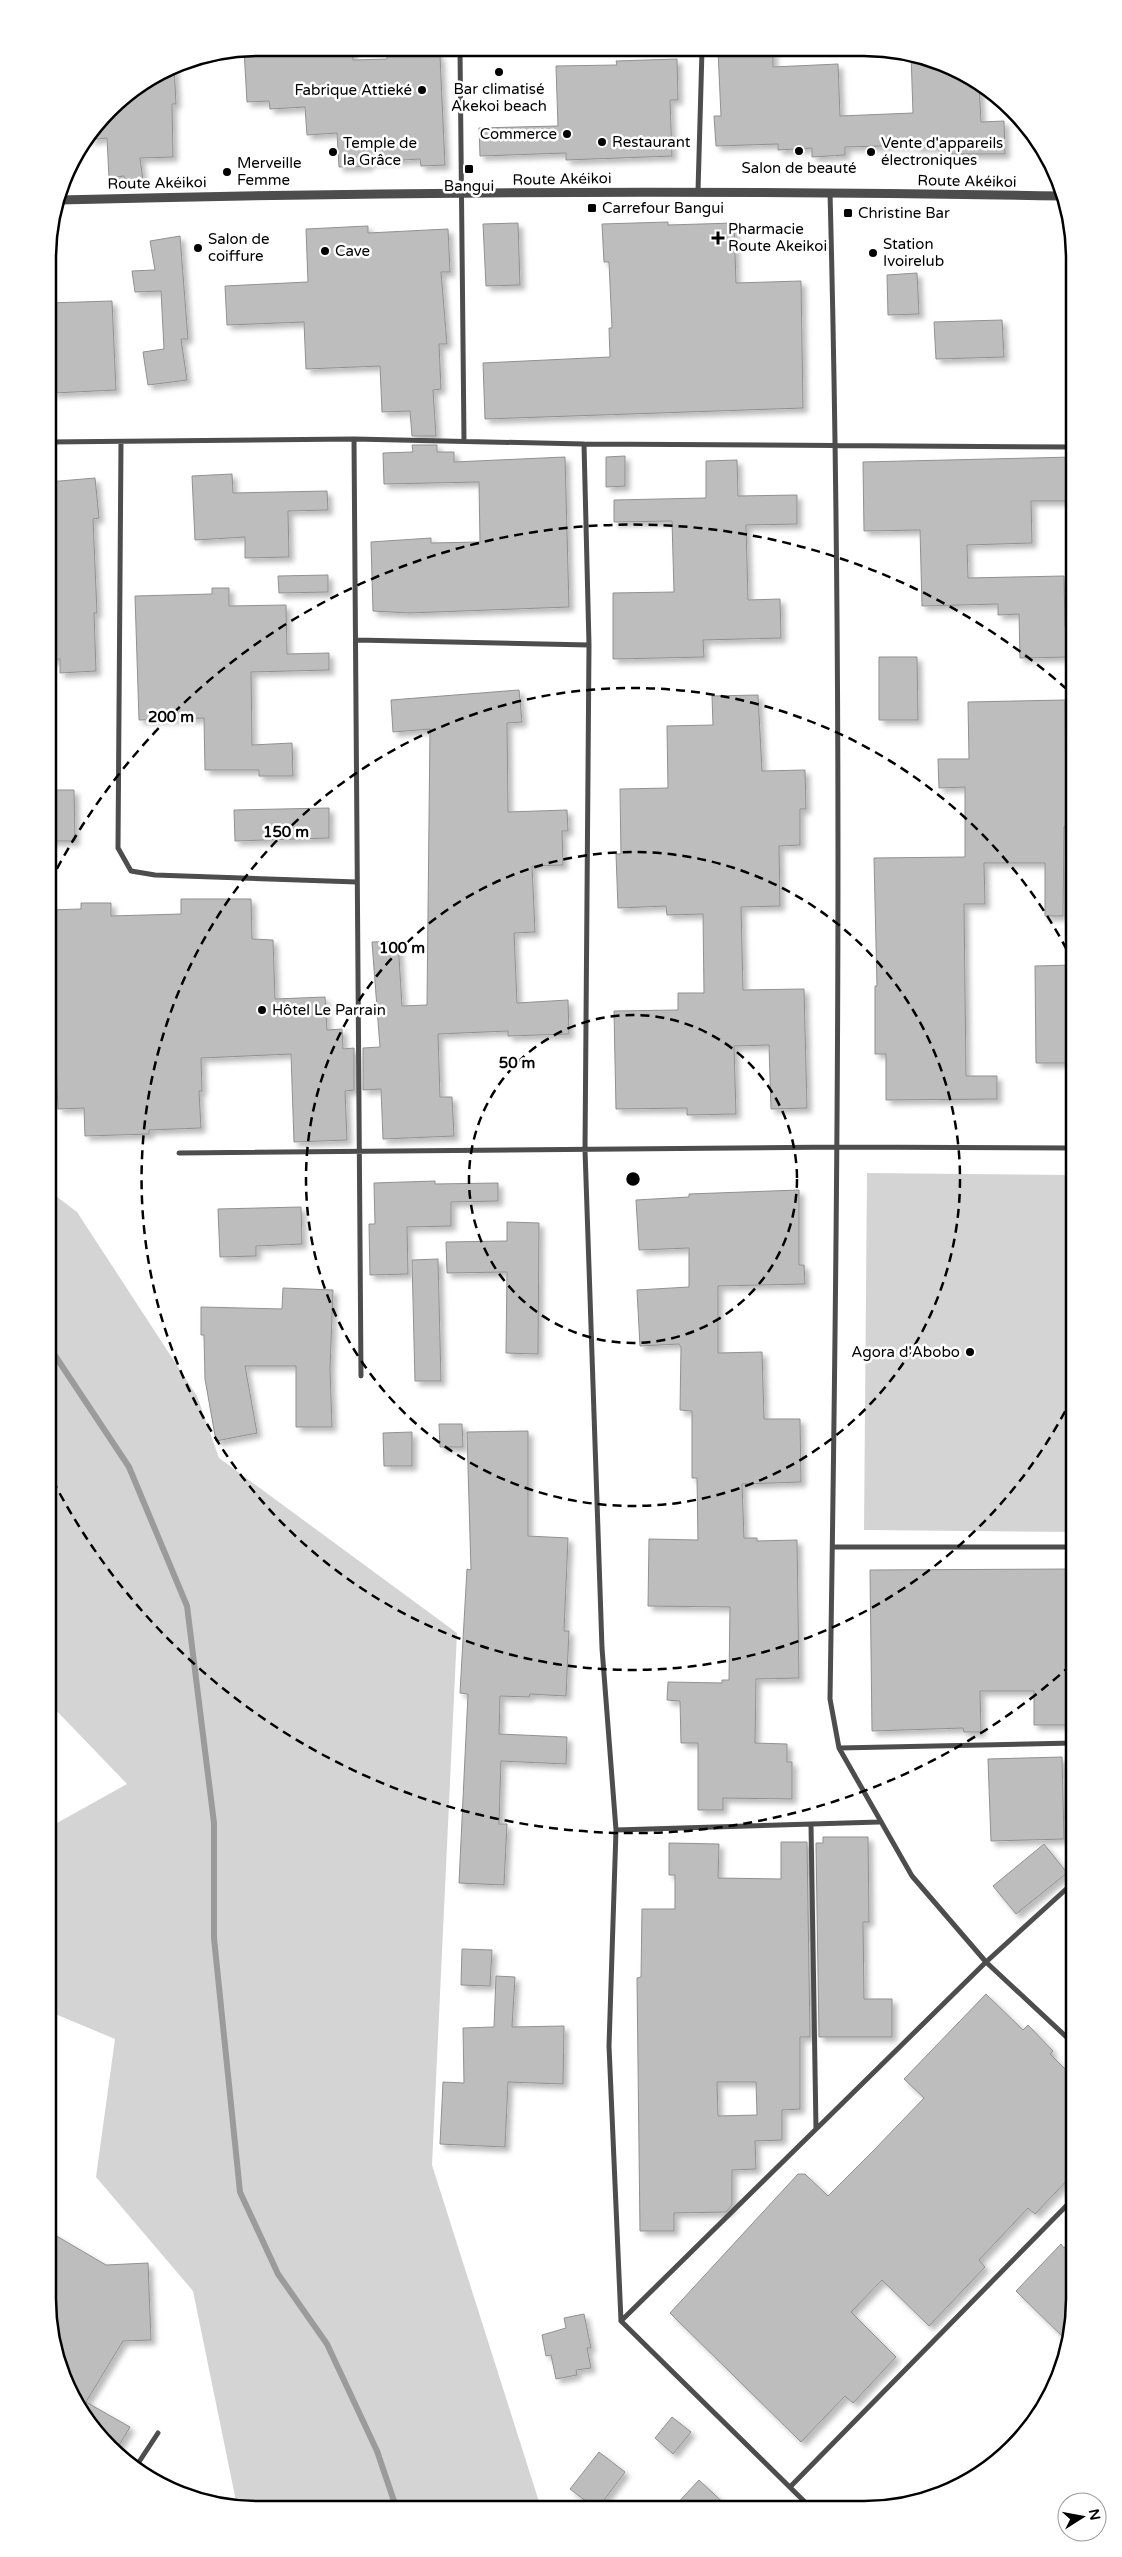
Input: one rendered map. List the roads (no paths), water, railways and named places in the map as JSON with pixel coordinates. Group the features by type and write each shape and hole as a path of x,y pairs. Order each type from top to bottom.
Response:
{"street":[{"path":"460,56 464,440"},
{"path":"698,191 702,56"},
{"name":"Route Akéikoi","path":"65,200 698,191 1056,196"},
{"path":"830,192 836,446 838,1146 830,1700 838,1748 879,1822 912,1876 986,1962 1066,2037"},
{"path":"56,442 354,438 584,444 1066,446"},
{"path":"354,438 361,1153 361,1376"},
{"path":"121,442 118,848 131,871 155,875 357,882"},
{"path":"584,444 589,645 586,1150 602,1648 616,1830 608,2046 621,2321 805,2501"},
{"path":"356,640 589,645"},
{"path":"179,1154 838,1146 1066,1148"},
{"path":"833,1548 1066,1547"},
{"path":"838,1748 1066,1743"},
{"path":"616,1830 879,1822"},
{"path":"811,1825 816,2129"},
{"path":"621,2321 986,1962 1066,1889"},
{"path":"791,2486 1066,2206"},
{"path":"139,2462 158,2433"}],"waterway":[{"path":"56,1357 129,1467 187,1606 214,1823 214,1938 240,2192 278,2274 327,2344 377,2451 394,2501"}],"place":[{"name":"Bar climatisé Akekoi beach","path":"499,72"},
{"name":"Fabrique Attieké","path":"422,90"},
{"name":"Commerce","path":"567,134"},
{"name":"Restaurant","path":"602,142"},
{"name":"Salon de beauté","path":"799,151"},
{"name":"Temple de la Grâce","path":"333,152"},
{"name":"Vente d'appareils électroniques","path":"871,152"},
{"name":"Bangui","path":"469,169"},
{"name":"Merveille Femme","path":"227,172"},
{"name":"Carrefour Bangui","path":"592,208"},
{"name":"Christine Bar","path":"848,213"},
{"name":"Pharmacie Route Akeikoi","path":"718,238"},
{"name":"Salon de coiffure","path":"198,248"},
{"name":"Cave","path":"325,251"},
{"name":"Station Ivoirelub","path":"873,253"},
{"name":"Hôtel Le Parrain","path":"262,1010"},
{"name":"Agora d'Abobo","path":"970,1352"}]}
